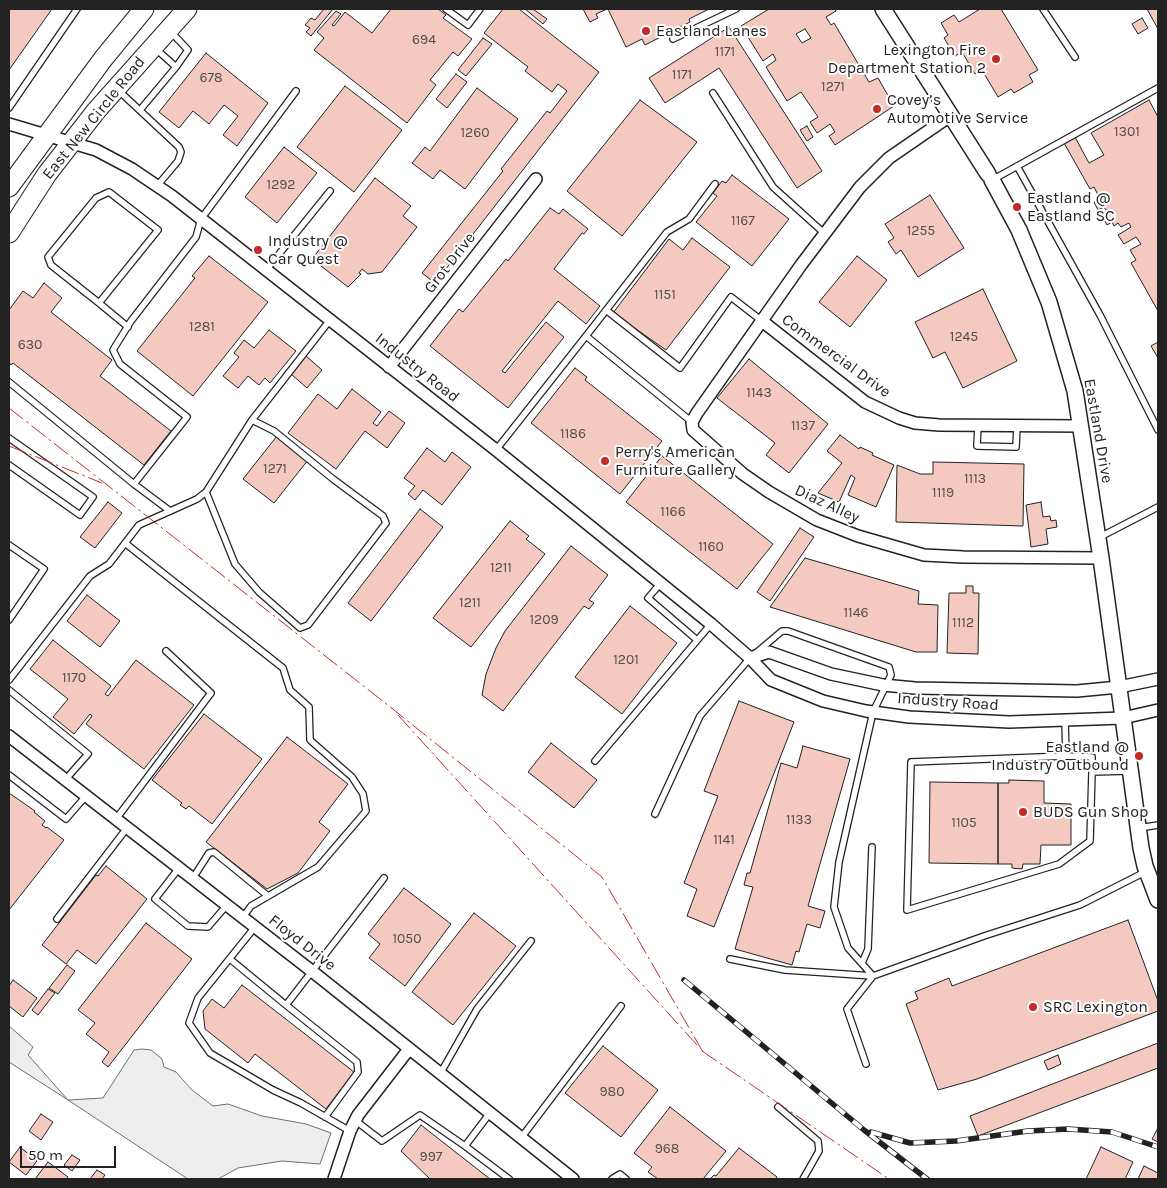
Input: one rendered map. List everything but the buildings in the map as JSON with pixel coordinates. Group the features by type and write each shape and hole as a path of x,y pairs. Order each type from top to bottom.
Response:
{"highway":[{"name":"East New Circle Road","path":"9,187 45,135 144,9"},
{"name":"East New Circle Road","path":"9,233 47,174 116,88 152,46 188,9"}],"street":[{"name":"Eastland Drive","path":"884,9 990,177 1019,230 1050,302 1059,329 1081,426 1146,871 1158,900"},
{"name":"Commercial Drive","path":"950,116 902,148 874,171 824,233 762,321 865,402 915,423 1081,426"},
{"name":"Industry Road","path":"9,124 72,143 112,158 157,186 496,450 711,624 750,658 770,680 823,701 873,712 909,716 1009,722 1123,718 1158,710"},
{"name":"Grot Drive","path":"389,367 536,179"},
{"path":"692,422 762,321"},
{"name":"Diaz Alley","path":"692,422 696,434 743,474 769,492 817,520 858,536 924,555 963,558 1101,558"},
{"name":"Industry Road","path":"750,658 769,652 831,674 887,685 923,689 1077,691 1119,687 1158,679"},
{"name":"Floyd Drive","path":"9,736 243,917 573,1179"},
{"path":"334,1179 353,1126 409,1049"}],"lane":[{"path":"9,108 77,9"},
{"path":"446,9 468,25 480,9"},
{"path":"673,39 736,9"},
{"path":"1043,9 1075,57"},
{"path":"140,110 188,50 167,30"},
{"path":"152,46 176,67"},
{"path":"116,88 179,147 181,152 178,161 157,186"},
{"path":"990,177 1017,166 1158,88"},
{"path":"134,484 187,417 120,364 113,350 128,327 196,237 201,219 296,91"},
{"path":"713,93 773,187 824,233"},
{"path":"1017,166 1100,315 1158,430"},
{"path":"496,450 667,232 689,219 715,184"},
{"path":"266,270 330,191"},
{"path":"99,303 158,230 109,192 96,198 48,257 52,265 128,327"},
{"path":"606,310 680,368 731,296 762,321"},
{"path":"9,680 90,576 109,564 139,525 197,499 206,492 252,420 330,320"},
{"path":"586,336 692,422"},
{"path":"9,382 170,511"},
{"path":"206,492 235,564 259,592 300,628 308,625 386,522 383,516 333,479 274,431 252,420"},
{"path":"978,425 978,446 1016,447 1016,426"},
{"path":"9,438 93,497 80,515 9,465"},
{"path":"1098,538 1158,507"},
{"path":"125,543 283,668 290,690 309,708 310,740 352,777 363,794 366,811 318,867 251,906 243,917"},
{"path":"9,545 44,569 9,620"},
{"path":"660,584 648,598 697,640"},
{"path":"595,761 711,624"},
{"path":"656,814 700,716 750,658 777,634 788,631 885,664 889,667 891,675 873,712 839,862 834,907 848,948 873,976"},
{"path":"116,819 211,693 166,651"},
{"path":"9,690 88,754 66,780"},
{"path":"1065,720 1066,756"},
{"path":"1066,756 1092,757 1092,772 1090,841 1059,864 907,910 911,762 1066,756"},
{"path":"1092,772 1131,770"},
{"path":"9,774 66,819 86,796"},
{"path":"1139,828 1158,826"},
{"path":"57,919 127,828"},
{"path":"862,963 868,948 872,847"},
{"path":"193,878 209,853 214,852 268,896"},
{"path":"179,868 155,899 188,926 208,927 227,905"},
{"path":"730,959 785,970 873,976 984,936 1080,905 1146,871"},
{"path":"286,1005 384,878"},
{"path":"255,927 198,998 189,1022 210,1053 273,1090 325,1117 353,1126 382,1141 420,1115 508,1179"},
{"path":"440,1074 477,1009 531,940"},
{"path":"230,959 357,1062 358,1072 325,1117"},
{"path":"866,1064 847,1010 873,976"},
{"path":"521,1138 621,1006"},
{"path":"778,1107 818,1140 819,1151 803,1179"},
{"path":"465,1146 490,1113"},
{"path":"612,1179 620,1174 626,1179"}],"shaded area":[{"path":"9,1026 33,1047 28,1055 68,1100 9,1062"},
{"path":"134,1050 151,1050 162,1059 164,1067 176,1072 192,1090 213,1106 228,1104 262,1116 306,1124 331,1133 320,1164 282,1161 238,1168 218,1179 188,1179 68,1100 103,1098"}],"railway":[{"path":"684,980 864,1130 927,1179"},
{"path":"871,1132 910,1143 956,1141 1028,1131 1068,1129 1112,1132 1158,1147"}],"power":[{"path":"9,408 389,706 602,877 703,1052"},
{"path":"9,446 102,483"},
{"path":"398,715 697,1045"},
{"path":"702,1051 889,1179"}],"place":[{"name":"Eastland Lanes","path":"646,31"},
{"name":"Lexington Fire Department Station 2","path":"996,59"},
{"name":"Covey’s Automotive Service","path":"877,109"},
{"name":"Eastland @ Eastland SC","path":"1017,207"},
{"name":"Industry @ Car Quest","path":"258,250"},
{"name":"Perry's American Furniture Gallery","path":"605,461"},
{"name":"Eastland @ Industry Outbound","path":"1139,756"},
{"name":"BUDS Gun Shop","path":"1023,812"},
{"name":"SRC Lexington","path":"1033,1007"}]}
